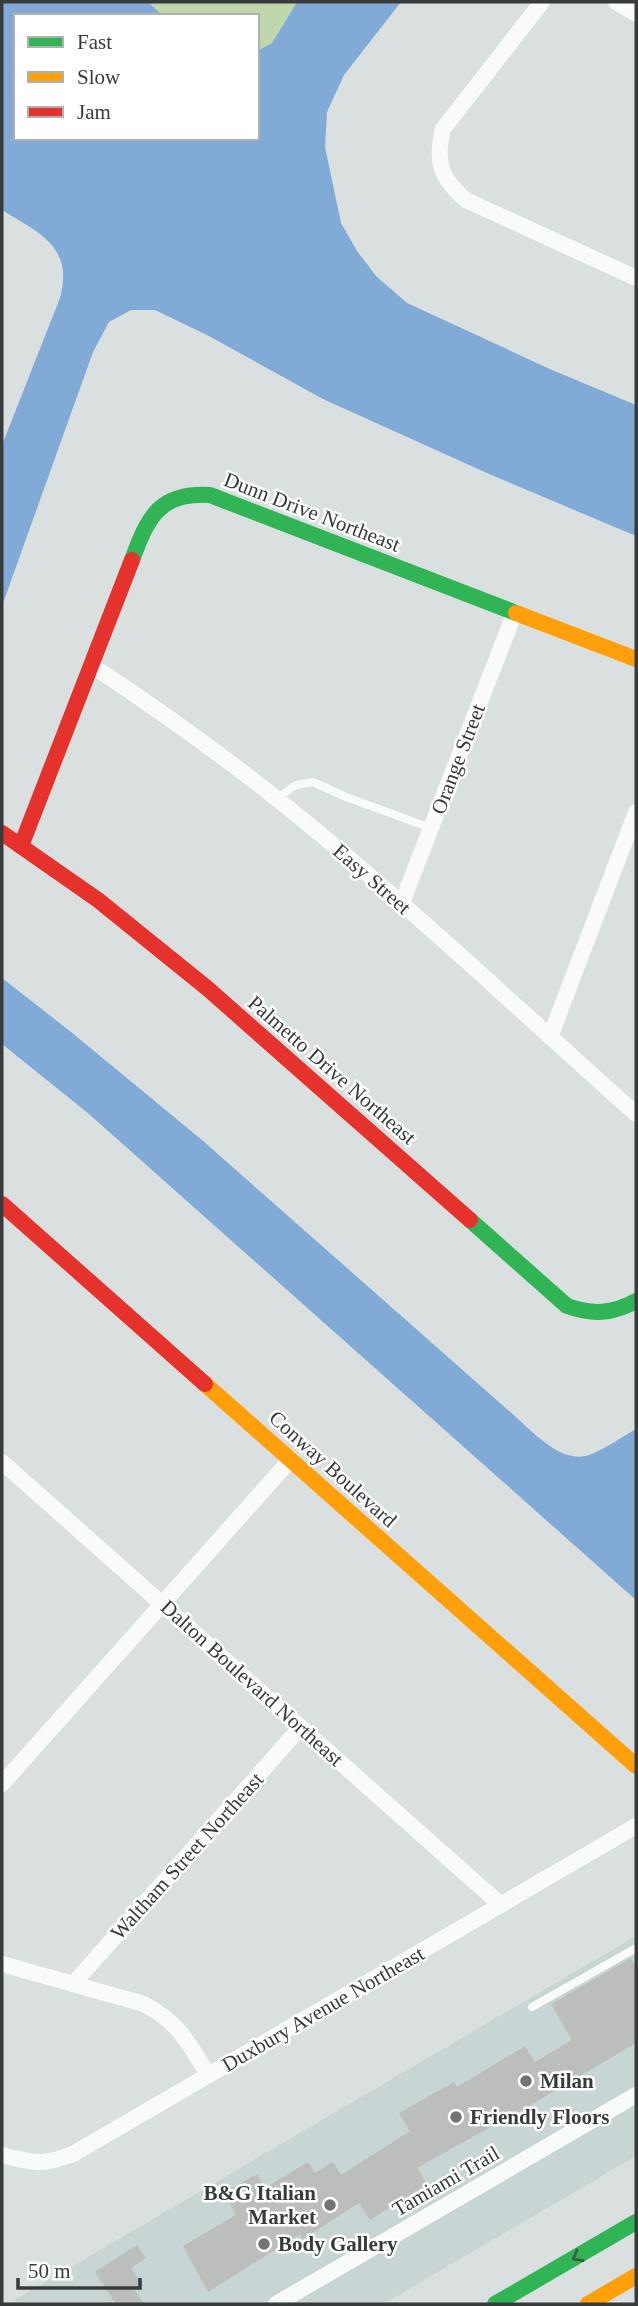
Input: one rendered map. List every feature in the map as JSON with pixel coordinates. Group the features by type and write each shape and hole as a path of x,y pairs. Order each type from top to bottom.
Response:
{"street":[{"path":"542,2 443,129 438,149 441,170 450,187 466,200 636,278"},
{"path":"616,2 636,13"},
{"name":"Dunn Drive Northeast","path":"21,846 144,528 155,511 171,499 190,493 210,495 636,659"},
{"name":"Orange Street","path":"401,905 514,612"},
{"name":"Easy Street","path":"91,665 211,747 277,799 401,905 636,1114"},
{"path":"550,1037 636,813"},
{"name":"Palmetto Drive Northeast","path":"2,833 98,900 198,980 567,1306 586,1313 606,1314 636,1301"},
{"name":"Conway Boulevard","path":"2,1204 636,1766"},
{"path":"2,1784 290,1459"},
{"name":"Dalton Boulevard Northeast","path":"5,1471 162,1604 501,1905"},
{"name":"Waltham Street Northeast","path":"73,1984 301,1727"},
{"name":"Duxbury Avenue Northeast","path":"2,2155 35,2164 55,2161 73,2154 636,1826"},
{"path":"2,1964 144,2004 177,2027 208,2075"},
{"name":"Tamiami Trail","path":"276,2304 636,2095"},
{"path":"495,2304 636,2222"},
{"path":"588,2304 636,2276"}],"lane":[{"path":"277,799 296,785 313,782 431,828"},
{"path":"532,2007 636,1948"}],"shaded area":[{"path":"636,1936 636,2156 383,2304 8,2304"}],"green space":[{"path":"148,2 297,2 272,43 259,50 259,14 161,14"}],"water":[{"path":"2,2 148,2 161,14 14,14 14,140 259,140 259,50 272,43 297,2 401,2 344,75 327,112 325,147 341,223 376,276 407,303 552,370 636,405 636,536 489,474 323,399 207,335 155,310 131,310 109,322 93,352 2,606 2,445 60,298 63,280 58,253 50,243 29,226 2,210"},
{"path":"2,978 202,1140 547,1444 558,1451 580,1457 598,1451 636,1429 636,1600 89,1114 2,1044"}],"building":[{"path":"631,1958 636,1968 636,2043 495,2126 417,2168 427,2184 370,2220 359,2203 303,2239 300,2234 208,2292 183,2246 236,2215 224,2193 257,2174 265,2188 308,2162 315,2173 333,2162 341,2175 410,2131 399,2113 454,2082 457,2087 525,2046 535,2062 572,2040 551,2004"},
{"path":"137,2245 146,2258 131,2268 142,2284 134,2289 144,2304 116,2304 95,2272"}],"traffic: fast":[{"path":"132,560 144,531 158,510 179,498 210,495 516,613"},
{"path":"470,1220 567,1306 602,1312 619,1309 636,1301"},
{"path":"495,2304 636,2222"}],"traffic: slow":[{"path":"516,613 636,659"},
{"path":"205,1384 636,1766"},
{"path":"588,2304 636,2276"}],"traffic: jam":[{"path":"21,846 132,560"},
{"path":"2,833 98,900 207,988 470,1220"},
{"path":"2,1204 205,1384"}],"place":[{"name":"Milan","path":"526,2081"},
{"name":"Friendly Floors","path":"456,2117"},
{"name":"B&G Italian Market","path":"330,2205"},
{"name":"Body Gallery","path":"264,2244"}]}
